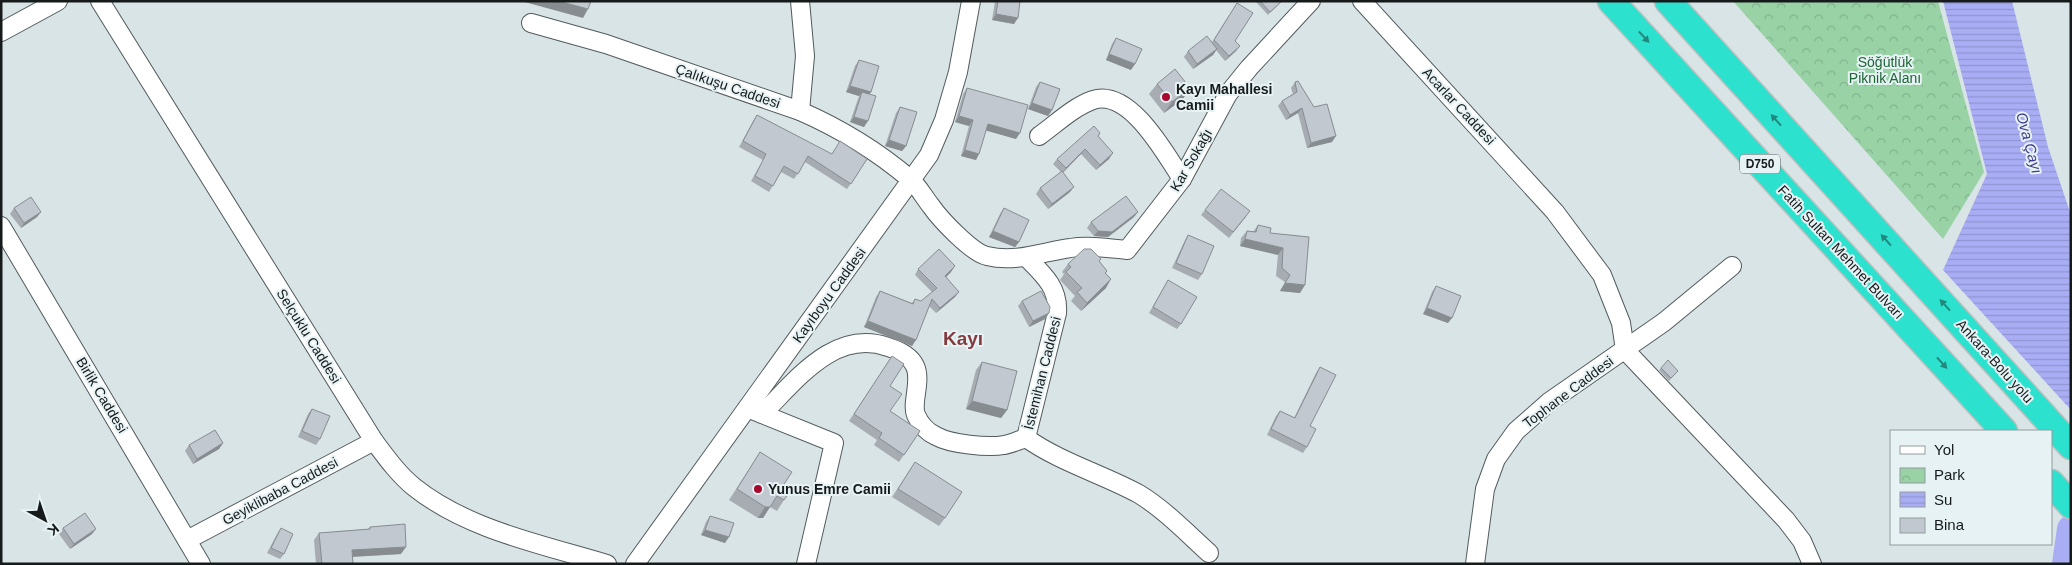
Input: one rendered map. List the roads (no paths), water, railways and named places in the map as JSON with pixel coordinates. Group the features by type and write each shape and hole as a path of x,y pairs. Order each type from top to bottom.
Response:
{"highway":[{"name":"Fatih Sultan Mehmet Bulvarı","path":"1611,1 2003,430"},
{"name":"Ankara-Bolu yolu","path":"1668,1 2071,446"},
{"path":"2052,484 2071,505"}],"street":[{"path":"1,32 58,1"},
{"name":"Selçuklu Caddesi","path":"100,1 374,441 392,466 412,486 456,514 501,532 607,564"},
{"path":"800,1 805,56 800,110"},
{"name":"Kayıboyu Caddesi","path":"635,564 755,411 929,156 944,120 958,72 971,1"},
{"name":"Kar Sokağı","path":"1127,250 1182,179 1228,94 1249,68 1312,1"},
{"name":"Acarlar Caddesi","path":"1362,1 1555,212 1602,275 1621,322 1625,350"},
{"name":"Çalıkuşu Caddesi","path":"531,23 606,44 800,110 828,123 912,180 932,208 971,248 985,256 1027,258 1071,248 1088,247 1127,250"},
{"path":"1039,136 1082,105 1095,99 1112,100 1125,107 1142,121 1182,179"},
{"name":"Birlik Caddesi","path":"1,226 201,564"},
{"name":"İstemihan Caddesi","path":"1026,438 1057,313 1058,302 1047,277 1027,258"},
{"name":"Tophane Caddesi","path":"1474,564 1485,489 1496,459 1516,431 1549,402 1664,322 1732,266"},
{"path":"806,564 834,443 755,411 834,349 852,342 876,342 907,355 915,366 918,378 915,413 924,428 937,437 958,442 990,445 1004,445 1026,438 1042,449 1140,495 1160,508 1209,553"},
{"path":"1625,350 1786,520 1802,541 1812,564"},
{"name":"Geyiklibaba Caddesi","path":"187,540 374,441"}],"water":[{"path":"1943,1 2012,1 2048,147 2071,215 2071,410 1943,270 1987,174"}],"waterway":[{"name":"Ova Çayı","path":"2066,564 2071,529"}],"place":[{"name":"Kayı Mahallesi Camii","path":"1166,97"},
{"name":"Yunus Emre Camii","path":"758,489"}],"district":[{"name":"Kayı","path":"963,338"}],"park label":[{"name":"Söğütlük Piknik Alanı","path":"1885,70"}]}
